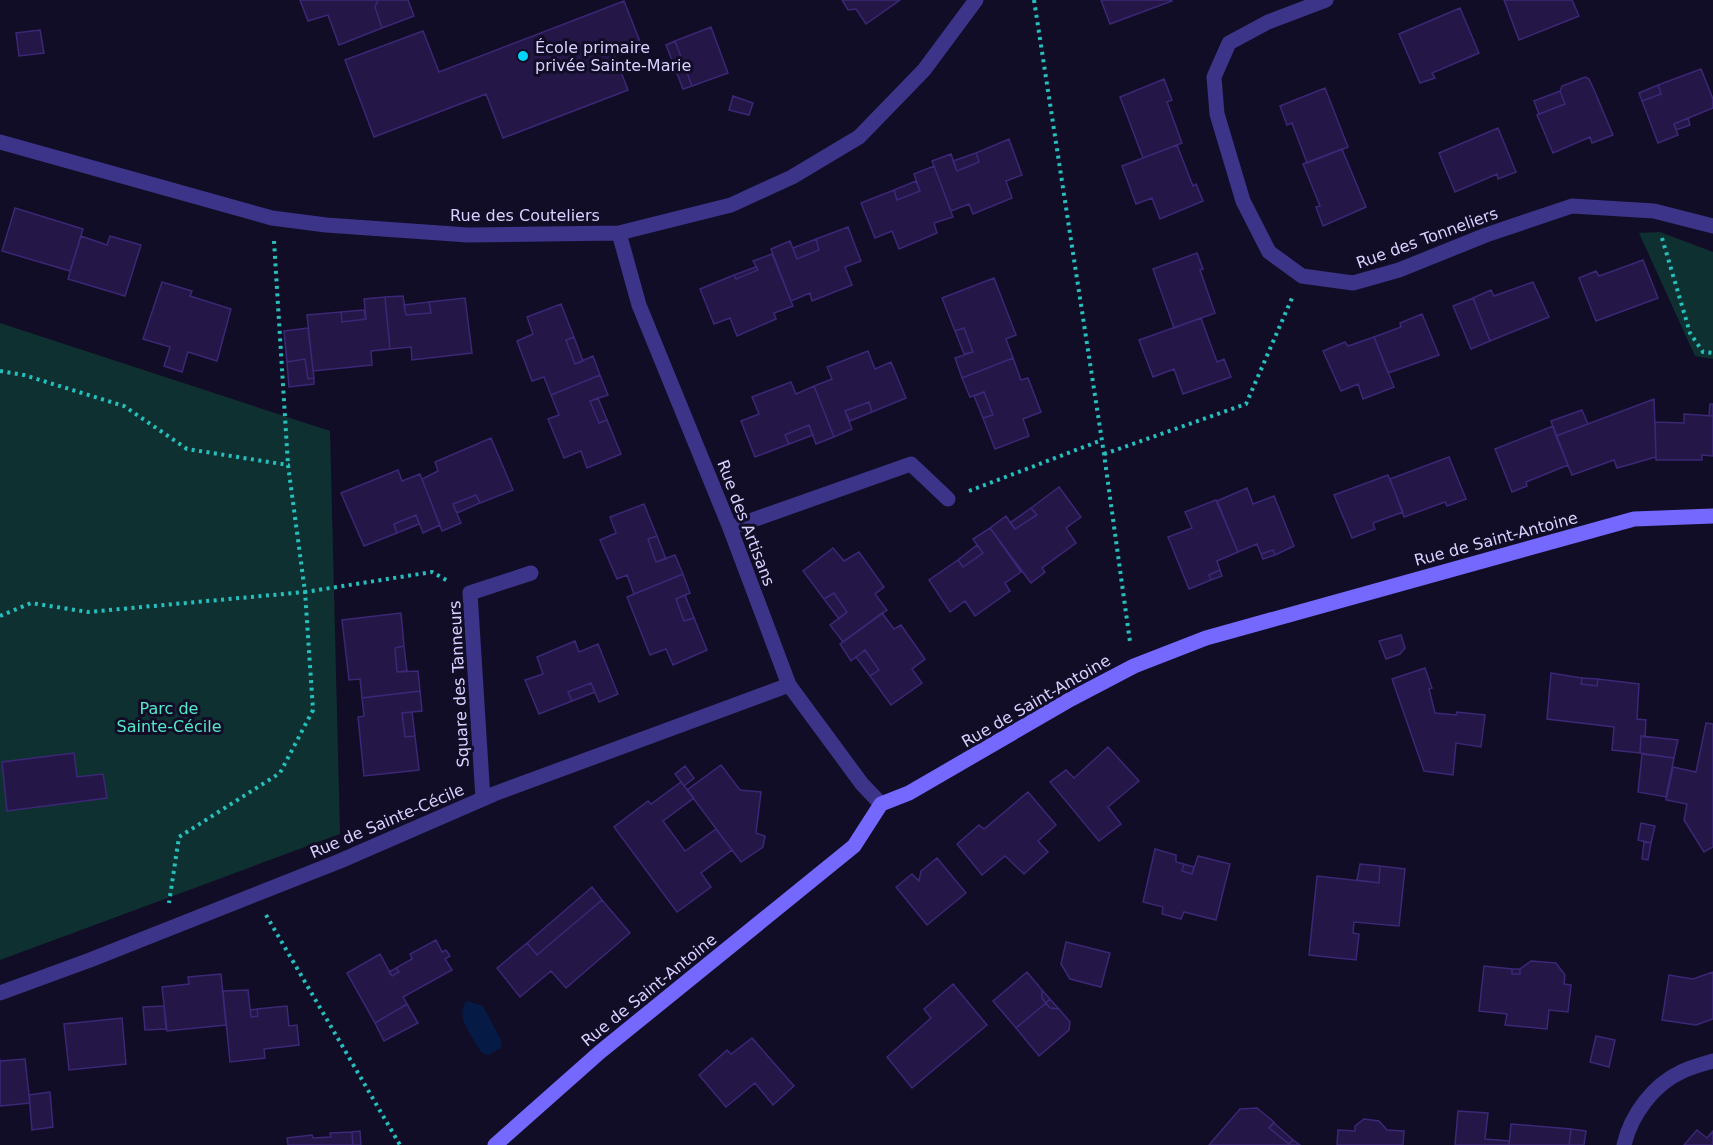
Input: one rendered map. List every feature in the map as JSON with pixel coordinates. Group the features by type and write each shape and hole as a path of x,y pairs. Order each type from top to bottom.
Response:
{"street":[{"name":"Rue des Couteliers","path":"0,142 272,218 326,225 468,235 619,233 731,205 792,177 859,136 924,70 976,0"},
{"name":"Rue des Tonneliers","path":"1326,0 1268,22 1229,43 1214,77 1217,114 1243,201 1269,252 1302,276 1353,283 1399,270 1486,235 1572,206 1654,211 1713,226"},
{"name":"Rue des Artisans","path":"619,233 639,305 730,528 789,685 862,784 881,804"},
{"path":"730,528 911,464 948,499"},
{"name":"Rue de Saint-Antoine","path":"495,1145 600,1053 854,846 881,804 909,793 1071,699 1134,666 1206,638 1634,519 1713,516"},
{"name":"Square des Tanneurs","path":"483,799 470,593 531,573"},
{"name":"Rue de Sainte-Cécile","path":"0,993 340,861 483,799 789,685"},
{"path":"1624,1145 1628,1129 1650,1095 1680,1072 1713,1061"}],"path":[{"path":"1034,0 1102,440 1134,666"},
{"path":"1654,211 1690,333 1703,352 1713,353"},
{"path":"164,930 180,837 280,773 313,710 305,592 288,465 272,218"},
{"path":"1104,454 1246,404 1302,276"},
{"path":"0,371 24,375 124,406 187,449 288,465"},
{"path":"948,499 1102,440"},
{"path":"0,616 31,603 88,612 305,592 432,572 470,593"},
{"path":"254,895 400,1145"}],"green space":[{"path":"1660,232 1713,252 1713,359 1695,356 1639,233"},
{"name":"Parc de Sainte-Cécile","path":"0,323 330,431 340,834 0,960"}],"water":[{"path":"467,1001 483,1006 502,1042 501,1048 488,1055 482,1053 463,1020 463,1007"}],"building":[{"path":"300,0 378,0 375,7 382,28 339,45 328,15 308,21"},
{"path":"378,0 408,0 414,16 382,28 375,7"},
{"path":"842,0 900,0 866,24 856,9 848,10"},
{"path":"1101,0 1171,0 1172,1 1110,24"},
{"path":"1504,0 1572,0 1579,16 1519,40"},
{"path":"624,1 641,44 614,54 628,90 503,138 486,94 374,137 345,60 423,31 439,72"},
{"path":"1460,8 1479,53 1432,73 1435,78 1420,83 1399,34"},
{"path":"711,27 728,73 692,86 675,41"},
{"path":"40,30 44,53 19,56 16,33"},
{"path":"675,41 692,86 683,89 666,45"},
{"path":"1701,69 1713,99 1713,108 1674,124 1678,135 1658,143 1642,101 1661,94 1658,85"},
{"path":"1585,77 1589,79 1613,135 1592,143 1590,137 1553,153 1537,115 1565,104 1560,91 1562,86"},
{"path":"1164,79 1172,100 1167,102 1182,143 1143,158 1120,97"},
{"path":"1658,85 1661,94 1642,101 1639,93"},
{"path":"1325,88 1348,147 1307,163 1292,123 1287,125 1280,106"},
{"path":"1560,91 1565,104 1539,114 1534,101"},
{"path":"733,96 753,103 749,115 729,110"},
{"path":"1688,118 1690,125 1676,130 1674,124"},
{"path":"1498,128 1516,172 1498,179 1497,174 1455,192 1439,153"},
{"path":"1009,139 1022,175 1006,181 1012,198 973,214 969,204 951,211 932,161 951,154 957,171 979,162 976,153"},
{"path":"1177,145 1193,186 1196,184 1203,201 1160,219 1152,198 1136,204 1122,166"},
{"path":"1342,149 1366,207 1323,226 1316,207 1320,206 1303,164"},
{"path":"976,153 979,162 957,171 953,161"},
{"path":"934,166 953,217 934,223 937,233 899,249 892,231 875,238 861,203 894,190 897,200 920,191 914,174"},
{"path":"916,181 920,191 897,200 894,190"},
{"path":"15,208 83,229 70,271 2,251"},
{"path":"848,227 861,261 845,267 852,285 812,301 810,293 791,301 771,249 790,241 797,259 819,250 816,239"},
{"path":"81,236 107,245 110,236 141,245 125,296 68,279"},
{"path":"816,239 819,250 797,259 793,248"},
{"path":"1197,253 1203,269 1200,270 1215,313 1174,328 1153,269"},
{"path":"772,254 793,306 774,313 776,319 737,336 730,318 714,324 700,289 734,275 736,279 758,270 753,261"},
{"path":"1643,260 1658,298 1596,321 1579,278 1596,271 1599,276"},
{"path":"756,267 758,270 736,279 734,275"},
{"path":"994,278 1016,335 1006,339 1013,358 962,378 955,358 973,352 964,328 955,331 942,298"},
{"path":"162,282 192,291 190,296 231,309 217,361 188,352 182,372 164,366 170,347 143,339"},
{"path":"1533,282 1549,317 1490,341 1473,298 1491,290 1494,296"},
{"path":"403,296 406,315 431,313 429,302 465,298 472,353 412,360 411,347 390,349 385,297"},
{"path":"385,297 390,349 371,351 372,365 313,371 307,315 341,312 342,322 366,319 364,299"},
{"path":"1473,298 1490,341 1471,349 1453,306"},
{"path":"429,302 431,313 406,315 404,305"},
{"path":"561,304 574,337 566,340 575,364 593,356 600,375 551,395 544,377 532,381 517,341 533,334 527,317"},
{"path":"364,310 366,319 342,322 341,312"},
{"path":"1422,314 1439,355 1388,373 1374,337 1401,327 1400,323"},
{"path":"1201,318 1217,362 1224,359 1231,377 1183,394 1174,369 1153,377 1139,340"},
{"path":"308,328 314,378 308,379 305,359 287,362 284,331"},
{"path":"964,328 973,352 964,354 955,331"},
{"path":"574,337 583,361 575,364 566,340"},
{"path":"1374,337 1394,387 1363,399 1358,384 1341,391 1323,351 1345,342 1348,346"},
{"path":"868,351 875,369 891,362 906,398 872,412 869,402 845,411 852,429 834,437 814,386 832,379 827,367"},
{"path":"1013,358 1021,380 1028,378 1041,412 1023,419 1029,436 995,449 983,418 993,415 984,392 970,397 962,378"},
{"path":"305,359 308,379 314,378 314,384 289,387 287,362"},
{"path":"600,375 608,395 590,401 599,423 607,420 621,454 587,468 581,451 564,458 548,419 559,415 551,395"},
{"path":"791,382 796,394 814,386 834,437 816,444 809,425 785,435 789,444 755,457 741,421 759,414 752,397"},
{"path":"984,392 993,415 983,418 974,396"},
{"path":"598,398 607,420 599,423 590,401"},
{"path":"1654,399 1656,457 1617,468 1614,460 1572,475 1556,436"},
{"path":"869,402 872,412 850,421 845,411"},
{"path":"1710,404 1713,404 1713,416 1709,416"},
{"path":"1582,410 1588,424 1556,436 1551,421"},
{"path":"1684,414 1713,416 1713,456 1702,455 1702,460 1656,460 1655,422 1684,423"},
{"path":"809,425 813,435 789,444 785,435"},
{"path":"1553,426 1568,465 1526,482 1527,486 1512,492 1495,449"},
{"path":"491,438 513,490 480,503 476,495 453,504 461,523 442,531 422,479 438,471 435,462"},
{"path":"1449,457 1466,499 1447,506 1445,502 1404,517 1390,479"},
{"path":"398,470 402,481 420,474 440,525 423,533 416,515 394,524 397,533 364,546 341,493"},
{"path":"1388,475 1403,512 1373,523 1375,529 1352,538 1334,495"},
{"path":"1059,487 1081,517 1066,528 1076,543 1042,568 1045,572 1031,583 990,528 1006,516 1015,529 1037,515 1031,508"},
{"path":"1247,488 1253,504 1274,496 1294,546 1275,555 1273,550 1261,554 1257,544 1238,552 1217,501"},
{"path":"476,495 480,503 457,513 453,504"},
{"path":"1216,500 1238,552 1217,561 1220,570 1209,575 1211,580 1189,589 1168,537 1192,528 1185,512"},
{"path":"644,504 657,536 648,539 656,562 675,555 683,574 634,594 627,575 617,579 600,540 616,533 610,517"},
{"path":"1031,508 1037,515 1015,529 1010,523"},
{"path":"416,515 419,524 397,533 394,524"},
{"path":"990,528 1021,572 1005,583 1010,591 975,616 965,601 950,612 929,580 958,560 963,567 983,553 973,539"},
{"path":"657,536 666,559 656,562 648,539"},
{"path":"977,545 983,553 963,567 958,560"},
{"path":"833,548 844,561 859,552 884,587 875,594 887,610 843,642 830,625 847,612 834,593 824,599 803,571"},
{"path":"1273,550 1275,555 1263,559 1261,554"},
{"path":"1220,570 1222,576 1211,580 1209,575"},
{"path":"683,574 690,593 676,599 684,621 694,618 707,650 673,665 666,649 650,655 627,597"},
{"path":"834,593 847,612 839,619 824,599"},
{"path":"685,595 694,618 684,621 676,599"},
{"path":"401,613 404,646 395,648 397,672 418,671 420,691 362,698 360,679 349,680 342,620"},
{"path":"882,613 894,629 901,625 925,659 912,669 922,683 891,705 870,676 879,670 865,650 851,661 840,644"},
{"path":"1401,635 1405,648 1400,654 1386,659 1379,641"},
{"path":"575,641 579,652 598,644 618,694 599,702 591,683 568,692 572,701 539,714 525,680 543,674 537,657"},
{"path":"404,646 407,671 397,672 395,648"},
{"path":"865,650 879,670 870,676 856,657"},
{"path":"1425,668 1432,688 1429,689 1435,713 1456,715 1457,712 1485,715 1481,747 1456,743 1453,775 1424,771 1392,679"},
{"path":"1551,673 1582,678 1581,684 1597,686 1598,679 1639,684 1637,719 1646,720 1645,737 1641,736 1640,753 1612,750 1614,727 1547,719"},
{"path":"1582,678 1598,679 1597,686 1581,684"},
{"path":"591,683 595,692 572,701 568,692"},
{"path":"420,691 422,711 402,713 405,737 415,736 419,770 364,776 358,717 364,716 362,698"},
{"path":"412,712 415,736 405,737 402,713"},
{"path":"1706,723 1713,724 1713,847 1704,852 1684,820 1687,804 1666,800 1673,767 1696,772"},
{"path":"1641,736 1678,740 1674,758 1640,753"},
{"path":"1108,747 1139,781 1108,807 1121,824 1099,841 1050,782 1066,770 1074,778"},
{"path":"74,753 77,777 103,774 107,798 7,811 2,762"},
{"path":"1642,754 1674,758 1666,797 1638,792"},
{"path":"721,765 740,790 761,792 756,833 765,836 763,847 741,862 687,790"},
{"path":"685,766 694,778 684,786 675,774"},
{"path":"681,782 694,798 663,821 685,851 716,829 732,850 701,873 711,887 677,912 614,827 648,801 651,804"},
{"path":"1028,792 1056,825 1038,841 1048,852 1024,874 1005,856 982,875 957,844 979,825 984,829"},
{"path":"1641,823 1655,826 1651,843 1638,840"},
{"path":"1644,842 1651,843 1648,860 1642,859"},
{"path":"1155,849 1176,855 1176,862 1184,864 1182,871 1192,874 1198,856 1230,864 1216,920 1184,912 1181,919 1162,914 1163,907 1143,902"},
{"path":"937,858 966,893 927,925 896,887 912,874 919,881 921,871"},
{"path":"1184,864 1194,867 1192,874 1182,871"},
{"path":"1360,864 1380,866 1379,883 1357,880"},
{"path":"1380,866 1405,869 1399,926 1354,922 1353,933 1359,934 1356,960 1309,955 1317,876 1379,883"},
{"path":"592,887 602,900 537,955 527,943"},
{"path":"602,900 630,933 566,988 551,971 520,997 497,968 527,943 537,955"},
{"path":"436,940 442,952 446,950 450,956 445,959 452,970 403,997 407,1004 375,1023 347,973 380,954 392,976 399,972 396,968 412,959 410,954"},
{"path":"1066,942 1110,953 1101,987 1070,979 1061,964"},
{"path":"1531,961 1556,963 1565,975 1564,984 1571,985 1568,1012 1549,1010 1547,1029 1505,1025 1507,1014 1479,1011 1484,966 1512,969 1512,974 1520,974 1520,969"},
{"path":"396,968 399,972 392,976 389,972"},
{"path":"1512,969 1520,969 1520,974 1512,974"},
{"path":"1027,972 1042,990 1042,998 1046,1003 1016,1028 993,1001"},
{"path":"1713,972 1713,1019 1696,1025 1662,1020 1669,975 1693,979"},
{"path":"221,974 226,1025 167,1031 162,987 189,984 188,977"},
{"path":"953,984 987,1025 912,1088 887,1057 931,1018 924,1009"},
{"path":"248,990 251,1017 258,1016 257,1009 287,1006 289,1026 297,1025 299,1045 264,1049 265,1058 230,1062 223,991"},
{"path":"1042,990 1050,999 1046,1003 1042,998"},
{"path":"1050,999 1059,1009 1050,1008 1046,1003"},
{"path":"1046,1003 1050,1008 1059,1009 1070,1022 1069,1030 1039,1056 1016,1028"},
{"path":"407,1004 418,1023 384,1041 375,1023"},
{"path":"164,1006 166,1029 145,1030 143,1007"},
{"path":"257,1009 258,1016 251,1017 250,1010"},
{"path":"122,1018 126,1064 69,1070 64,1024"},
{"path":"1596,1036 1615,1040 1609,1067 1590,1062"},
{"path":"752,1038 794,1086 773,1105 755,1083 726,1107 699,1075 727,1050 731,1054"},
{"path":"25,1059 30,1103 0,1106 0,1061"},
{"path":"50,1092 53,1127 32,1130 29,1095"},
{"path":"1257,1108 1274,1122 1269,1128 1289,1144 1293,1140 1300,1145 1209,1145 1240,1109"},
{"path":"1458,1111 1488,1113 1485,1139 1509,1141 1509,1145 1455,1145"},
{"path":"1364,1119 1379,1121 1387,1130 1404,1131 1403,1145 1337,1145 1338,1130 1355,1131 1355,1126"},
{"path":"1274,1123 1293,1140 1289,1144 1269,1128"},
{"path":"1511,1124 1571,1129 1569,1145 1509,1145"},
{"path":"1571,1129 1586,1131 1584,1145 1569,1145"},
{"path":"1697,1130 1707,1138 1713,1131 1713,1145 1684,1145"},
{"path":"360,1131 361,1145 353,1145 352,1132"},
{"path":"352,1132 353,1145 288,1145 287,1138 312,1135 313,1138 331,1137 330,1133"}],"place":[{"name":"École primaire privée Sainte-Marie","path":"523,56"}]}
